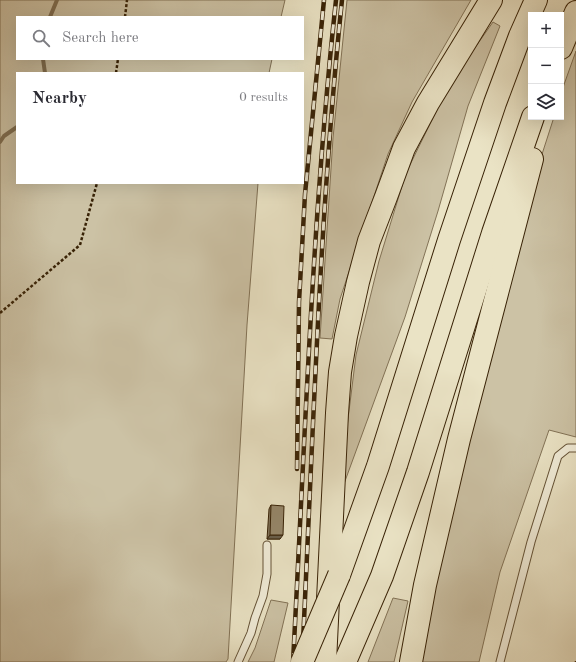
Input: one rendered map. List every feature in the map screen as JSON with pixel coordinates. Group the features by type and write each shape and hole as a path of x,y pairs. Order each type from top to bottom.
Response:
{"highway":[{"path":"325,662 340,372 358,282 369,241 404,148 428,104 491,0"},
{"path":"302,662 339,575 375,473 495,103 520,36 536,0"},
{"path":"564,41 576,12"},
{"path":"344,662 382,576 422,458 493,232 532,120"},
{"path":"410,662 425,585 459,439 542,120"}],"lane":[{"path":"500,662 531,542 555,464 558,456 562,452 568,448 576,448"},
{"path":"238,662 251,633 263,596 268,574 267,544"}],"path":[{"path":"125,16 127,0"},
{"path":"116,72 118,60"},
{"path":"0,313 80,245 97,184"}],"shaded area":[{"path":"0,0 285,0 281,16 16,16 16,60 272,60 269,72 16,72 16,184 258,184 247,325 228,659 226,662 0,662"},
{"path":"347,0 471,0 412,102 388,154 340,299 332,339 320,338 333,138"},
{"path":"493,22 500,26 468,106 438,211 405,317 341,492 344,451 356,355 379,261 406,173 450,83"},
{"path":"576,51 576,437 549,430 500,572 479,662 420,662 430,602 535,176 553,120 564,120 564,85"},
{"path":"393,598 408,601 394,662 368,662"},
{"path":"271,600 288,603 274,662 248,662 255,648"}],"building":[{"path":"271,505 284,506 283,535 270,535"}],"waterway":[{"path":"50,16 57,0"},
{"path":"43,60 45,72"},
{"path":"0,142 4,136 16,128"}],"railway":[{"path":"297,469 299,302 305,194 324,0"},
{"path":"293,662 315,248 336,0"},
{"path":"302,662 322,248 334,83 342,0"}]}
